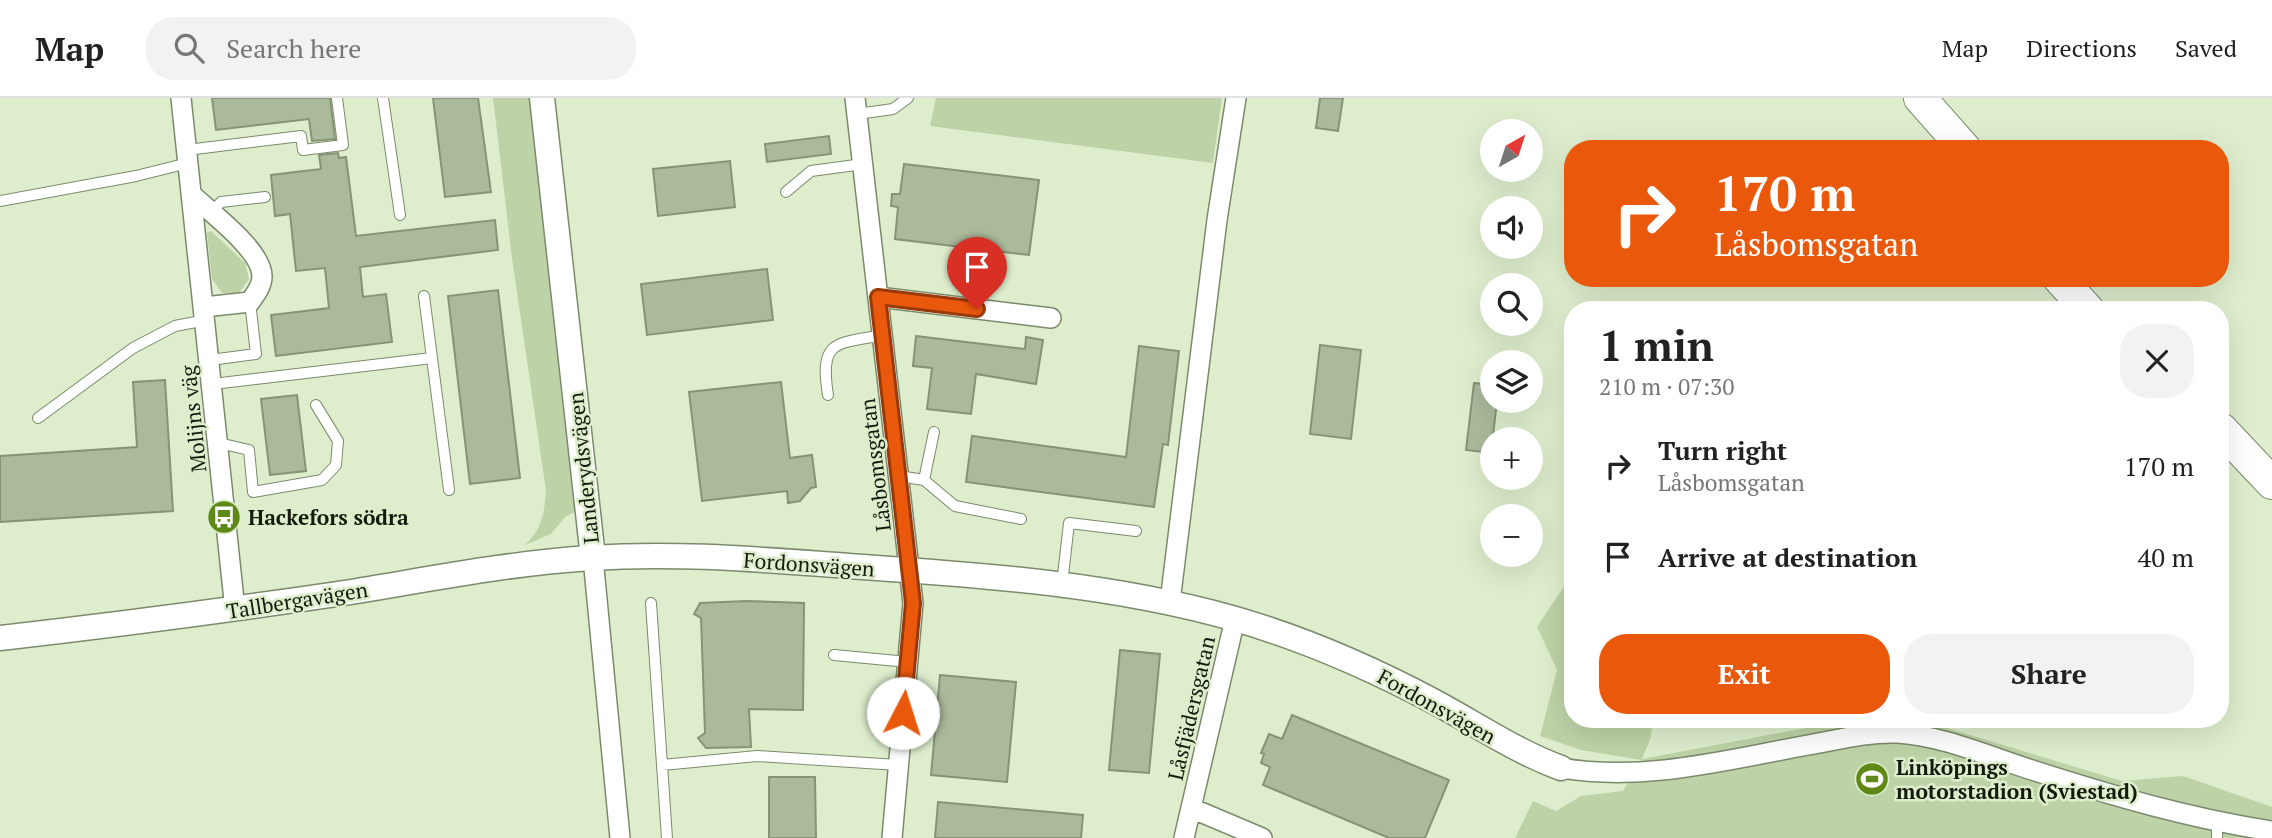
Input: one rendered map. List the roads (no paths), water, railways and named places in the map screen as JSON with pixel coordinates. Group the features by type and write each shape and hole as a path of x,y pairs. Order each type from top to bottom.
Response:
{"main road":[{"path":"1898,98 1935,140"},
{"path":"1920,98 1957,140"},
{"path":"2067,287 2080,301"},
{"path":"2090,287 2102,301"},
{"path":"2229,437 2272,483"},
{"path":"2229,461 2272,506"}],"street":[{"name":"Molijns väg","path":"181,98 235,610"},
{"name":"Landerydsvägen","path":"542,98 621,838"},
{"path":"1170,602 1217,220 1236,98"},
{"name":"Låsbomsgatan","path":"856,106 913,603 892,838"},
{"path":"192,195 252,252 261,266 262,280 250,302 205,314"},
{"path":"878,297 1051,317"},
{"name":"Fordonsvägen","path":"593,558 755,560 910,570 1062,584 1170,602 1235,619 1314,645 1381,674 1439,704 1506,745 1561,768 1624,774 1674,770 1865,734 1898,733 1926,737 2217,830 2272,831"},
{"name":"Tallbergavägen","path":"0,638 235,610 505,568 593,558"},
{"name":"Låsfjädersgatan","path":"1184,838 1235,619"},
{"name":"Låsfjädersgatan","path":"1191,808 1262,838"}],"lane":[{"path":"0,201 136,176 188,157 301,136 303,150 343,145 337,98"},
{"path":"383,98 400,215"},
{"path":"856,106 893,109 908,98"},
{"path":"786,192 811,171 863,164"},
{"path":"211,213 221,202 265,197"},
{"path":"424,296 449,490"},
{"path":"210,360 256,354 250,302"},
{"path":"38,418 133,348 205,314"},
{"path":"828,395 824,369 828,354 837,344 883,335"},
{"path":"213,384 432,358"},
{"path":"219,443 249,450 253,492 322,480 336,465 338,441 316,405"},
{"path":"924,480 934,432"},
{"path":"899,476 924,480 955,506 1021,519"},
{"path":"1062,584 1069,523 1136,531"},
{"path":"651,603 667,838"},
{"path":"834,655 908,662"},
{"path":"662,765 757,756 898,765"}],"place":[{"name":"Hackefors södra","path":"224,517"},
{"name":"Linköpings motorstadion (Sviestad)","path":"1872,779"}]}
